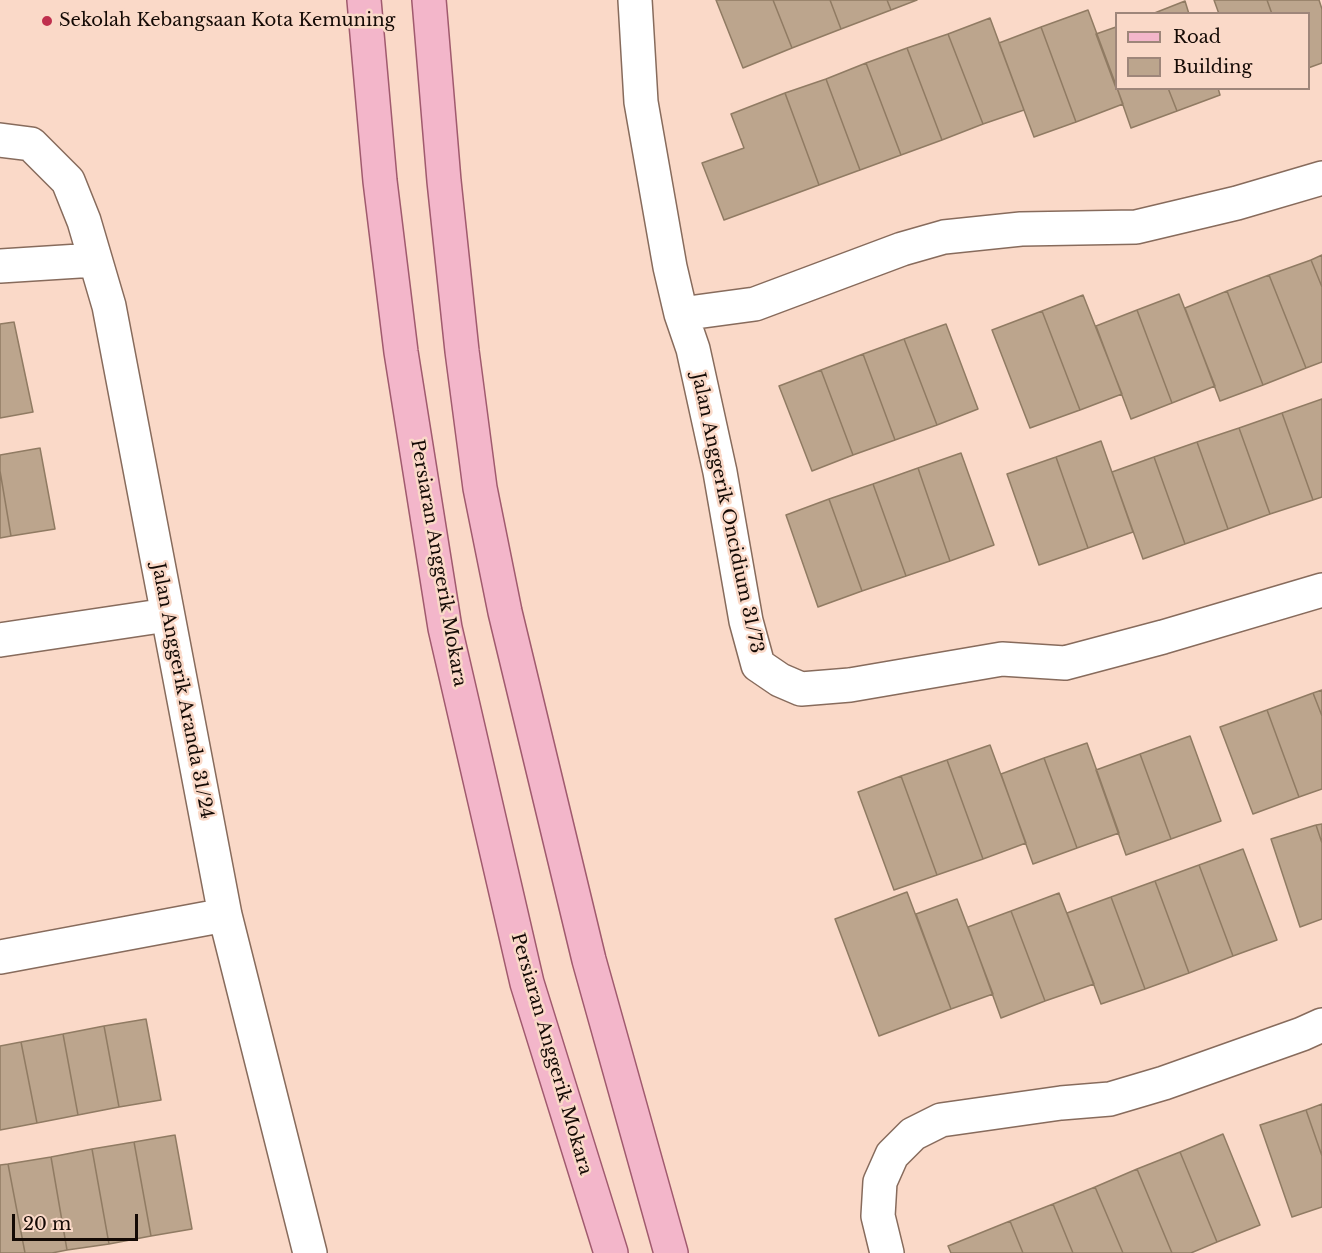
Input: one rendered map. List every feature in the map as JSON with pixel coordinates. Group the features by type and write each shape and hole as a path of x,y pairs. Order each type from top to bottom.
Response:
{"main road":[{"name":"Persiaran Anggerik Mokara","path":"364,0 380,181 400,341 446,628 527,983 611,1253"},
{"path":"429,0 444,181 462,351 480,488 505,612 590,960 671,1253"}],"street":[{"name":"Jalan Anggerik Oncidium 31/73","path":"635,0 641,102 670,267 681,314 693,349 718,460 746,621 758,665 780,680 801,690 850,685 1002,659 1065,663 1322,590"},
{"name":"Jalan Anggerik Aranda 31/24","path":"15,142 68,181 84,221 108,306 225,915 310,1253"},
{"path":"681,314 755,304 902,249 944,237 1022,229 1136,226 1237,204 1322,178"},
{"path":"0,266 95,260"},
{"path":"0,640 167,615"},
{"path":"0,957 225,915"},
{"path":"887,1253 878,1216 880,1182 892,1155 913,1134 941,1120 1061,1103 1110,1099 1164,1083 1322,1025"}],"building":[{"path":"716,0 773,0 792,48 743,68"},
{"path":"773,0 830,0 841,29 792,48"},
{"path":"830,0 887,0 891,10 841,29"},
{"path":"887,0 917,0 891,10"},
{"path":"1214,0 1267,0 1271,12 1218,12"},
{"path":"1267,0 1319,0 1322,9 1322,63 1310,67 1310,12 1271,12"},
{"path":"1185,1 1188,12 1157,12"},
{"path":"1088,10 1115,83 1115,90 1118,90 1123,104 1076,122 1041,27"},
{"path":"990,18 1024,110 983,124 948,34"},
{"path":"1041,27 1076,122 1034,137 999,43"},
{"path":"1115,27 1115,85 1096,34"},
{"path":"948,34 983,124 942,140 907,48"},
{"path":"907,48 942,140 901,155 866,63"},
{"path":"866,63 901,155 860,170 826,79"},
{"path":"826,79 860,170 819,185 785,93"},
{"path":"1118,90 1169,90 1177,111 1131,128"},
{"path":"1169,90 1219,90 1220,95 1177,111"},
{"path":"785,93 819,185 724,220 702,163 744,148 731,114"},
{"path":"1322,255 1322,287 1311,260"},
{"path":"1311,260 1322,287 1322,362 1306,368 1269,275"},
{"path":"1269,275 1306,368 1263,385 1227,291"},
{"path":"1227,291 1263,385 1220,401 1185,308"},
{"path":"1179,294 1215,386 1172,403 1137,310"},
{"path":"1083,295 1122,394 1080,410 1042,311"},
{"path":"1137,310 1172,403 1131,419 1096,326"},
{"path":"1042,311 1080,410 1030,428 992,330"},
{"path":"14,322 33,412 0,418 0,324"},
{"path":"946,324 978,409 937,425 904,339"},
{"path":"904,339 937,425 895,440 863,354"},
{"path":"863,354 895,440 853,455 821,370"},
{"path":"821,370 853,455 812,471 779,386"},
{"path":"1322,399 1322,497 1313,500 1282,413"},
{"path":"1282,413 1313,500 1270,514 1239,428"},
{"path":"1239,428 1270,514 1228,529 1197,442"},
{"path":"1101,441 1133,532 1088,548 1056,457"},
{"path":"1197,442 1228,529 1185,544 1154,457"},
{"path":"40,448 55,529 11,536 0,471 0,455"},
{"path":"961,453 994,545 950,561 918,468"},
{"path":"1056,457 1088,548 1039,565 1007,474"},
{"path":"1154,457 1185,544 1143,559 1112,472"},
{"path":"918,468 950,561 906,576 873,484"},
{"path":"0,471 11,536 0,538"},
{"path":"873,484 906,576 862,591 829,499"},
{"path":"829,499 862,591 818,607 786,515"},
{"path":"1322,690 1322,716 1313,693"},
{"path":"1313,693 1322,716 1322,789 1299,797 1267,710"},
{"path":"1267,710 1299,797 1253,814 1220,727"},
{"path":"1190,736 1221,821 1171,839 1140,754"},
{"path":"1087,743 1119,833 1077,848 1044,758"},
{"path":"990,745 1026,843 983,859 947,760"},
{"path":"1140,754 1171,839 1126,855 1096,770"},
{"path":"1044,758 1077,848 1033,864 1001,774"},
{"path":"947,760 983,859 937,875 901,776"},
{"path":"901,776 937,875 894,890 858,792"},
{"path":"1322,824 1322,843 1316,825"},
{"path":"1316,825 1322,843 1322,919 1300,927 1271,839"},
{"path":"1243,849 1277,940 1233,956 1199,865"},
{"path":"1199,865 1233,956 1189,973 1155,881"},
{"path":"1155,881 1189,973 1145,989 1111,897"},
{"path":"907,892 951,1009 879,1036 835,919"},
{"path":"1059,893 1094,984 1045,1001 1011,911"},
{"path":"1111,897 1145,989 1101,1004 1067,913"},
{"path":"957,899 993,994 951,1009 916,914"},
{"path":"1011,911 1045,1001 1001,1018 968,927"},
{"path":"146,1019 161,1100 119,1107 104,1026"},
{"path":"104,1026 119,1107 78,1115 63,1034"},
{"path":"63,1034 78,1115 37,1123 21,1042"},
{"path":"21,1042 37,1123 0,1130 0,1046"},
{"path":"1322,1104 1322,1156 1306,1110"},
{"path":"1306,1110 1322,1156 1322,1207 1292,1217 1260,1125"},
{"path":"1223,1134 1260,1225 1217,1242 1180,1152"},
{"path":"175,1135 192,1229 151,1236 134,1142"},
{"path":"134,1142 151,1236 109,1244 92,1149"},
{"path":"92,1149 109,1244 67,1250 51,1157"},
{"path":"1180,1152 1217,1242 1191,1253 1172,1253 1137,1169"},
{"path":"51,1157 67,1250 52,1253 25,1253 8,1164"},
{"path":"8,1164 25,1253 0,1253 0,1165"},
{"path":"1137,1169 1172,1253 1123,1253 1095,1187"},
{"path":"1095,1187 1123,1253 1073,1253 1053,1204"},
{"path":"1053,1204 1073,1253 1023,1253 1010,1221"},
{"path":"1010,1221 1023,1253 951,1253 948,1246"}],"place":[{"name":"Sekolah Kebangsaan Kota Kemuning","path":"47,21"}]}
